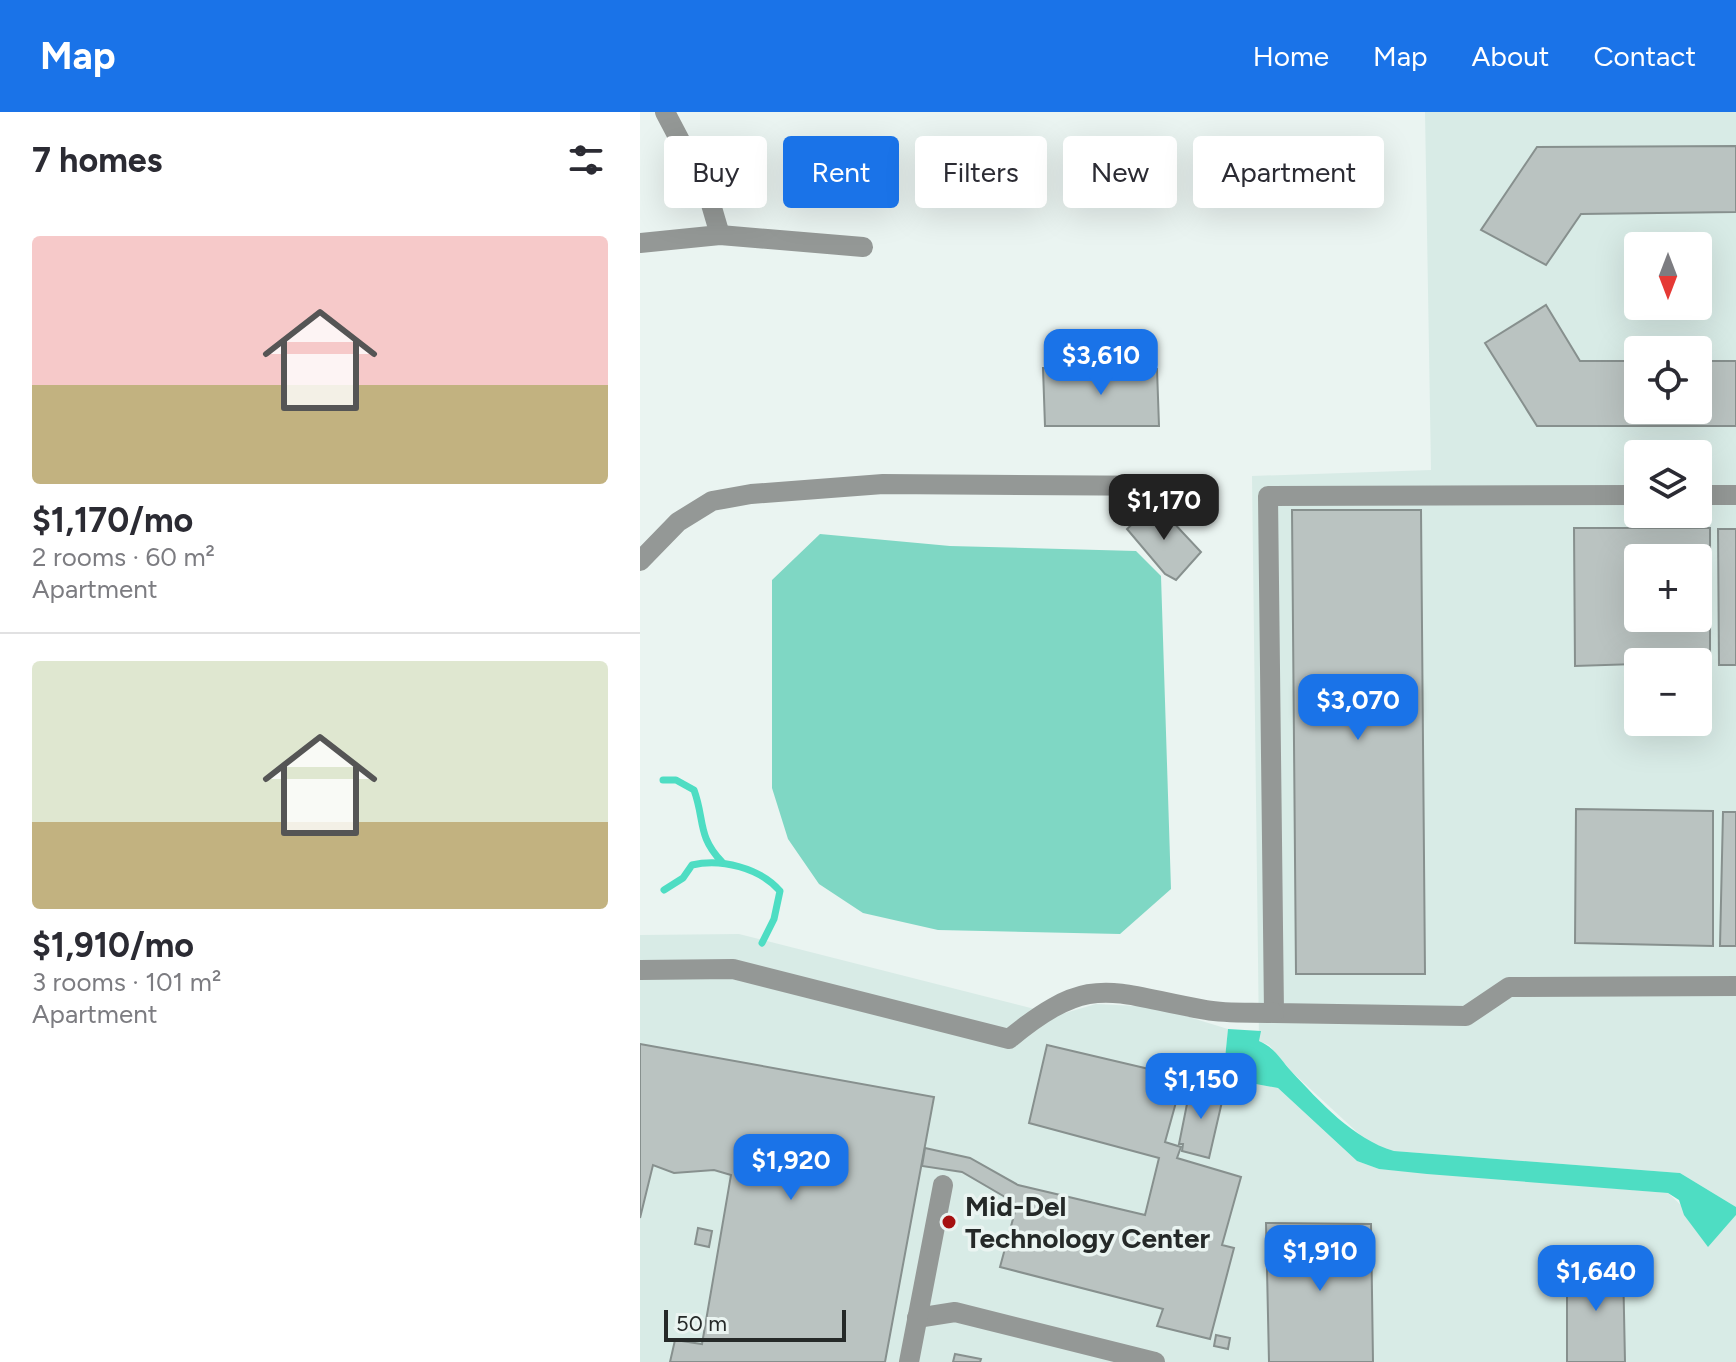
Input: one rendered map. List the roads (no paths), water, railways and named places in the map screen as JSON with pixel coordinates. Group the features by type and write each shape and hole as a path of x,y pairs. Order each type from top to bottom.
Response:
{"street":[{"path":"665,112 708,194 720,235"},
{"path":"640,243 720,235 863,247"},
{"path":"640,561 678,522 712,501 751,494 883,484 1185,486"},
{"path":"1274,1013 1268,496 1624,495"},
{"path":"1712,495 1736,495"},
{"path":"640,970 733,969 1009,1039 1041,1012 1069,998 1116,990 1207,1011 1466,1016 1509,987 1736,986"},
{"path":"909,1362 943,1185"},
{"path":"917,1318 955,1312 1155,1362"}],"waterway":[{"path":"663,780 676,780 694,790 705,836 722,862"},
{"path":"664,890 683,878 692,865 703,863 727,864 762,876 780,891 774,919 762,943"}],"place":[{"name":"Mid-Del Technology Center","path":"949,1222"}]}
